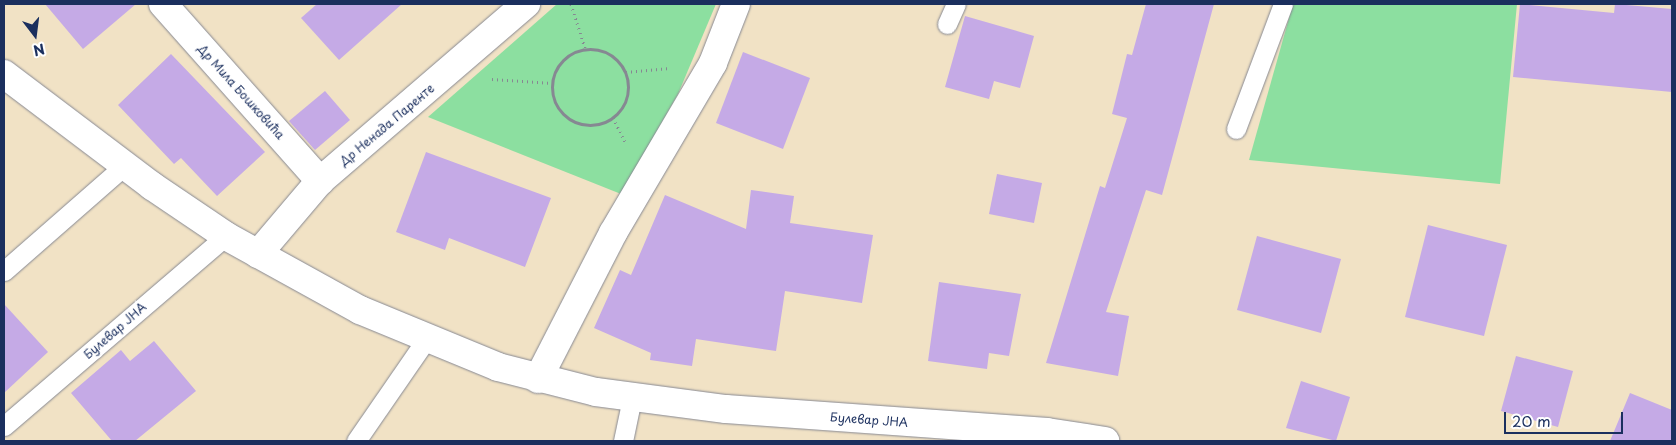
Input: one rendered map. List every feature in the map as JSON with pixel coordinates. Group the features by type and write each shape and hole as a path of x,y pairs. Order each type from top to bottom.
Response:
{"main road":[{"name":"Др Мила Бошковића","path":"163,4 320,181"},
{"name":"Др Ненада Паренте","path":"258,254 320,181 445,76 526,4"},
{"path":"538,378 613,233 712,63 736,4"},
{"name":"Булевар ЈНА","path":"4,74 124,166 226,236 360,310 427,338 538,378 632,398 1105,441"}],"lane":[{"path":"947,24 956,4"},
{"path":"1236,130 1283,4"},
{"path":"4,271 124,166"},
{"name":"Булевар ЈНА","path":"4,426 226,236"},
{"path":"356,441 427,338"},
{"path":"624,441 632,398"}],"path":[{"path":"571,4 585,48"},
{"path":"585,48 610,53 626,72 628,98 613,118 602,124 576,123 557,107 552,83 562,60 585,48"},
{"path":"445,76 552,83"}],"green space":[{"path":"557,4 716,4 678,94 621,194 428,117"},
{"path":"1293,4 1517,4 1500,184 1249,160"}],"building":[{"path":"45,4 136,4 83,49"},
{"path":"317,4 402,4 339,60 301,18"},
{"path":"1146,4 1214,4 1162,195 1146,190 1106,312 1129,316 1118,376 1046,363 1100,186 1105,188 1127,118 1112,114 1127,54 1132,55"},
{"path":"1520,4 1614,13 1615,4 1672,9 1672,92 1513,77"},
{"path":"965,16 1034,36 1020,88 994,81 989,99 945,87"},
{"path":"743,52 810,78 783,149 716,123"},
{"path":"171,54 265,152 217,196 181,158 174,164 118,105"},
{"path":"325,91 350,120 315,150 289,121"},
{"path":"426,152 551,198 525,267 449,238 445,250 396,232"},
{"path":"997,174 1042,183 1034,223 989,214"},
{"path":"751,190 794,196 790,223 873,235 862,303 785,291 776,351 696,339 692,366 650,360 651,353 594,328 620,270 631,275 665,195 746,229"},
{"path":"1428,225 1507,245 1484,336 1405,317"},
{"path":"1257,236 1341,259 1321,333 1237,310"},
{"path":"939,282 1021,294 1009,356 989,353 987,369 928,361"},
{"path":"4,304 48,352 4,393"},
{"path":"154,341 196,391 135,441 112,441 71,393 121,350 130,361"},
{"path":"1516,356 1573,371 1558,427 1501,411"},
{"path":"1301,381 1350,397 1336,441 1286,428"},
{"path":"1630,393 1672,410 1672,441 1610,441"}]}
